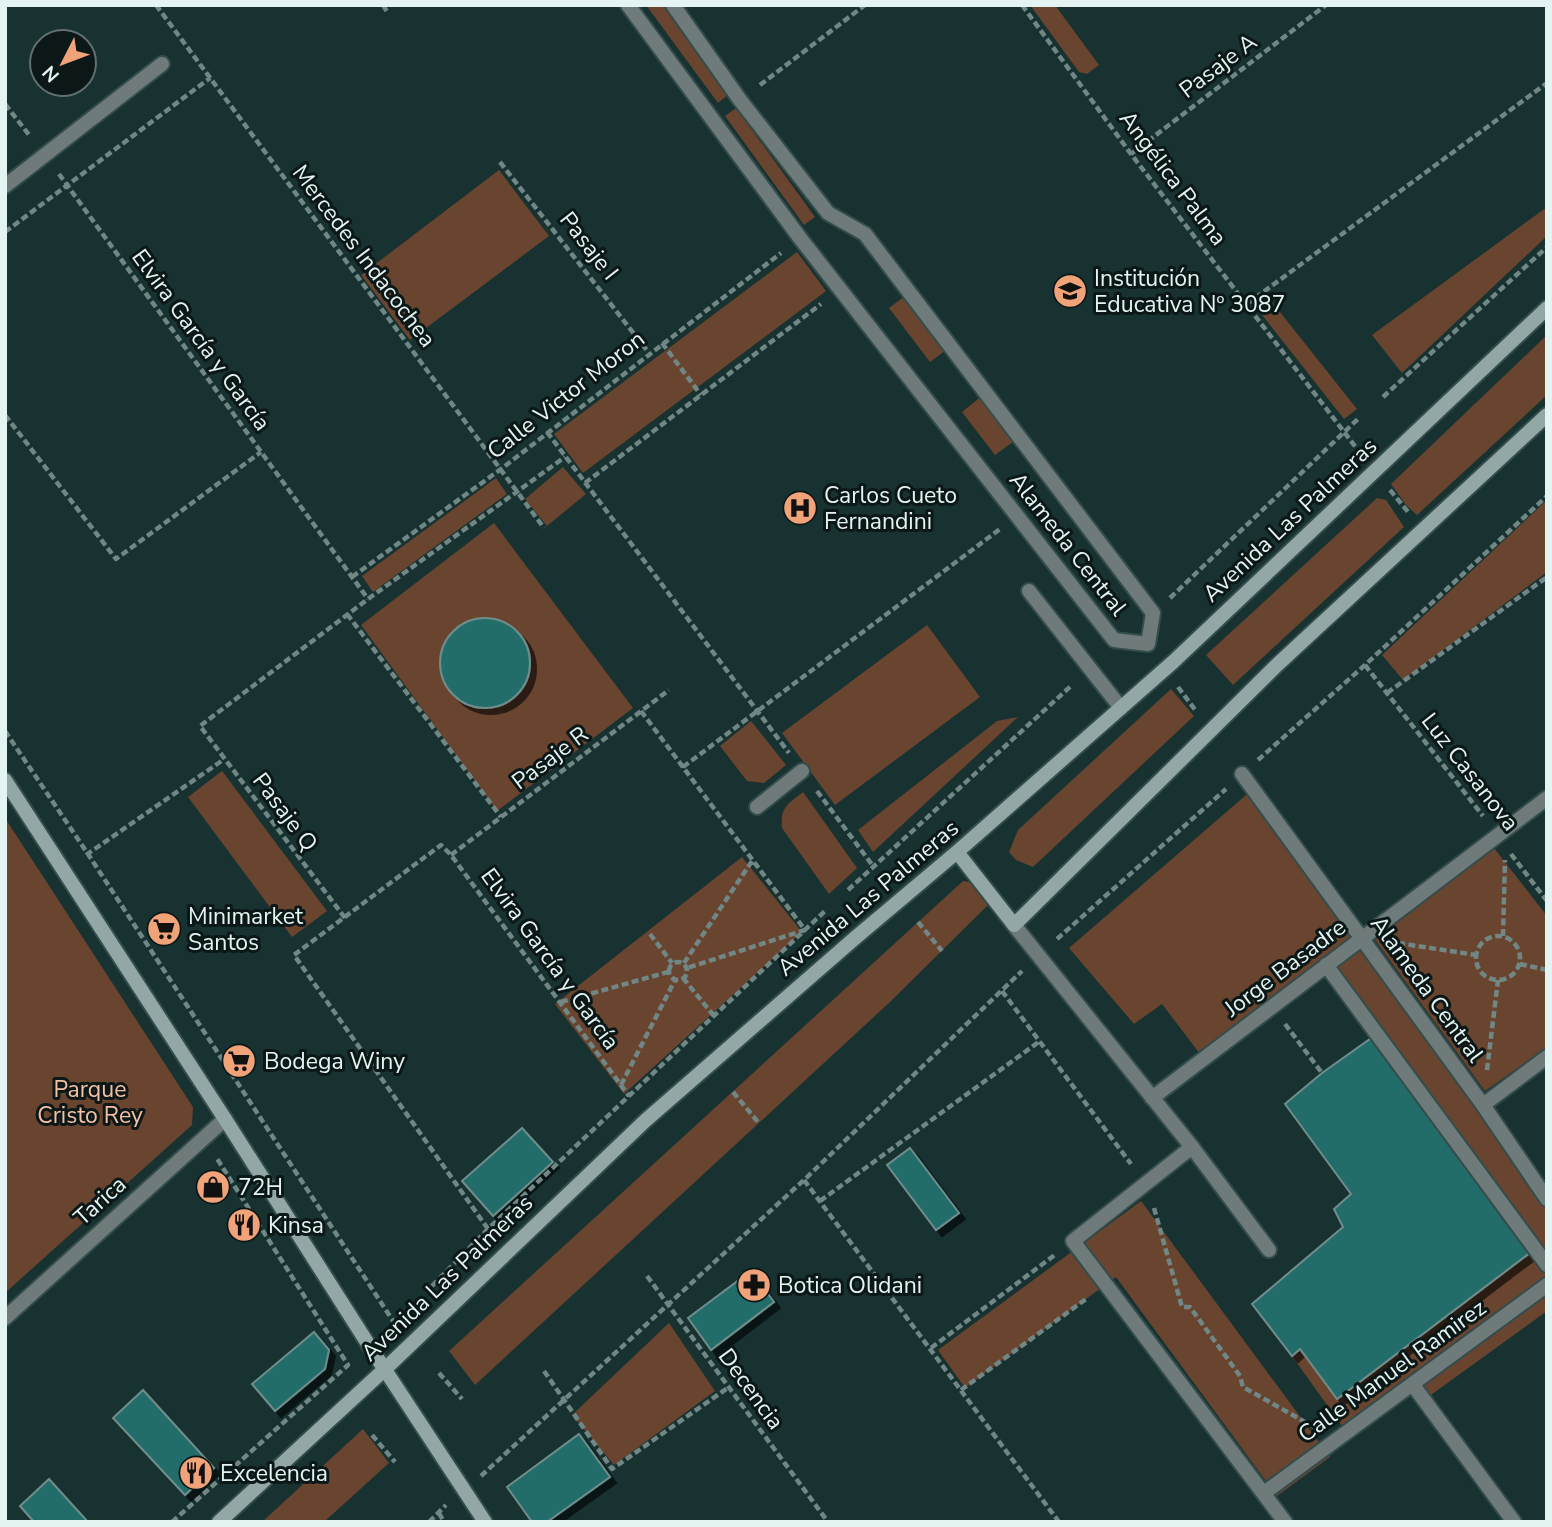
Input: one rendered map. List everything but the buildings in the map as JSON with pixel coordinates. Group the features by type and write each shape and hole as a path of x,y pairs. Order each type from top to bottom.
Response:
{"main road":[{"name":"Avenida Las Palmeras","path":"219,1522 386,1369 646,1120 1173,662 1547,307"},
{"path":"957,852 1014,925 1279,664 1547,415"},
{"path":"5,780 485,1522"}],"street":[{"name":"Alameda Central","path":"628,5 800,238 1114,640 1148,644 1153,613 865,234 828,213 740,100 673,5"},
{"path":"5,186 162,64"},
{"path":"1029,591 1121,708"},
{"path":"757,807 802,771"},
{"name":"Alameda Central","path":"1242,774 1547,1199"},
{"name":"Jorge Basadre","path":"1152,1098 1362,938 1501,840 1547,798"},
{"path":"1014,925 1192,1147 1269,1250"},
{"path":"1326,965 1547,1265"},
{"path":"1482,1105 1547,1057"},
{"name":"Tarica","path":"5,1318 225,1119"},
{"path":"1192,1147 1073,1241 1286,1522"},
{"name":"Calle Manuel Ramirez","path":"1264,1493 1547,1285"},
{"path":"1413,1385 1514,1522"}],"path":[{"name":"Mercedes Indacochea","path":"156,5 544,528"},
{"path":"383,5 388,13"},
{"path":"740,100 865,5"},
{"name":"Angélica Palma","path":"1022,5 1131,154 1374,471"},
{"name":"Pasaje A","path":"1131,154 1326,5"},
{"path":"5,232 210,78"},
{"path":"1247,304 1547,83"},
{"name":"Elvira García y García","path":"5,104 368,599"},
{"name":"Pasaje I","path":"500,162 649,353"},
{"name":"Calle Victor Moron","path":"352,577 501,468 800,238"},
{"path":"1383,397 1547,247"},
{"path":"585,483 840,289"},
{"path":"662,343 701,396"},
{"path":"5,415 116,559 261,452"},
{"path":"1153,613 1359,418"},
{"path":"547,432 873,866"},
{"name":"Calle Victor Moron","path":"200,726 347,614 565,457"},
{"path":"1389,489 1415,520"},
{"path":"479,1478 804,1180 1038,956 1365,665 1547,496"},
{"path":"682,767 1017,516"},
{"path":"1387,693 1547,577"},
{"path":"347,614 501,817"},
{"name":"Luz Casanova","path":"1365,665 1547,901"},
{"path":"848,890 1080,677"},
{"path":"1177,685 1198,714"},
{"name":"Pasaje R","path":"451,855 669,690"},
{"path":"641,711 804,930"},
{"name":"Pasaje Q","path":"200,726 223,760 345,918"},
{"path":"5,731 402,1333"},
{"path":"100,846 223,760"},
{"path":"1501,840 1503,936"},
{"name":"Elvira García y García","path":"345,918 440,845 451,855 629,1096"},
{"path":"714,1016 683,978 685,966 752,861"},
{"path":"423,1296 488,1229 825,911"},
{"path":"345,918 294,955 488,1229"},
{"path":"918,922 942,951"},
{"path":"650,934 672,963 685,966 804,930"},
{"path":"1503,936 1509,938 1519,949 1520,964 1512,975 1498,980 1480,969 1476,955 1478,948 1488,938 1503,936"},
{"path":"1362,938 1476,955"},
{"path":"668,972 672,963"},
{"path":"1520,964 1547,970"},
{"path":"561,1002 668,972"},
{"path":"668,972 675,980"},
{"path":"621,1085 675,980 683,978"},
{"path":"1482,1105 1498,980"},
{"path":"1002,991 1147,1184 1182,1307 1190,1307 1240,1376 1243,1387 1337,1440"},
{"path":"1272,1006 1322,1073"},
{"path":"820,1201 1040,1041"},
{"path":"733,1092 758,1122"},
{"path":"172,1522 348,1365 215,1154 205,1163"},
{"path":"804,1180 1059,1522"},
{"path":"931,1348 1073,1241"},
{"name":"Decencia","path":"647,1276 828,1522"},
{"path":"961,1390 1107,1284"},
{"path":"395,1324 405,1315"},
{"path":"544,1371 612,1469 729,1387"},
{"path":"439,1373 462,1399"},
{"path":"372,1435 395,1462"},
{"path":"429,1522 447,1505"},
{"path":"439,1513 444,1522"}],"green space":[{"path":"646,5 664,5 729,94 718,103"},
{"path":"1030,5 1055,5 1099,65 1087,74 1079,72"},
{"path":"736,108 815,217 804,225 725,116"},
{"path":"499,170 549,236 410,340 361,275"},
{"path":"1547,207 1547,236 1402,373 1372,335"},
{"path":"797,252 826,291 583,473 554,434"},
{"path":"905,296 946,350 930,362 889,308"},
{"path":"1268,297 1357,409 1344,419 1255,306"},
{"path":"1547,335 1547,395 1417,515 1391,484"},
{"path":"983,395 1017,439 995,455 962,412"},
{"path":"563,467 586,494 547,526 525,499"},
{"path":"496,478 507,494 373,592 362,576"},
{"path":"1377,498 1386,500 1404,527 1233,685 1206,655"},
{"path":"1547,500 1547,572 1403,680 1382,655"},
{"path":"494,523 633,708 497,811 361,625"},
{"path":"927,625 980,697 835,805 782,733"},
{"path":"1171,689 1194,716 1033,867 1016,860 1009,852 1018,830"},
{"path":"1018,717 873,852 858,830 997,721"},
{"path":"751,721 786,765 764,783 747,781 720,746"},
{"path":"222,771 327,911 292,937 188,797"},
{"path":"1253,789 1547,1201 1547,1311 1424,1400 1413,1385 1347,1433 1292,1356 1300,1349 1337,1399 1535,1249 1326,966 1203,1058 1162,1004 1134,1024 1069,948"},
{"path":"803,792 857,868 829,894 782,828 784,811 789,803"},
{"name":"Parque Cristo Rey","path":"5,818 193,1107 192,1125 5,1293"},
{"path":"1494,848 1547,916 1547,1047 1485,1091 1375,940"},
{"path":"742,857 802,932 624,1094 555,1004"},
{"path":"963,881 981,888 987,906 890,1002 475,1385 449,1351"},
{"path":"1141,1201 1330,1457 1277,1496 1116,1277 965,1388 938,1350"},
{"path":"669,1323 715,1391 614,1465 572,1415"},
{"path":"363,1429 389,1463 324,1522 262,1522"}],"place":[{"name":"Institución Educativa Nº 3087","path":"1070,291"},
{"name":"Carlos Cueto Fernandini","path":"800,508"},
{"name":"Minimarket Santos","path":"164,929"},
{"name":"Bodega Winy","path":"239,1061"},
{"name":"72H","path":"213,1187"},
{"name":"Kinsa","path":"244,1225"},
{"name":"Botica Olidani","path":"754,1285"},
{"name":"Excelencia","path":"196,1473"}]}
